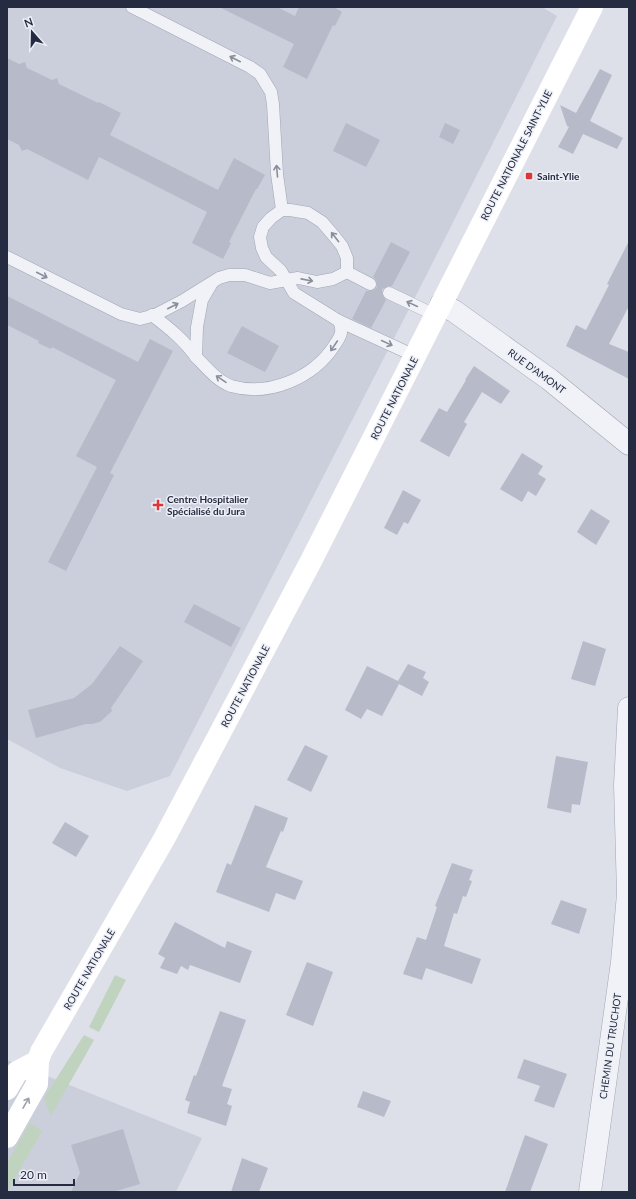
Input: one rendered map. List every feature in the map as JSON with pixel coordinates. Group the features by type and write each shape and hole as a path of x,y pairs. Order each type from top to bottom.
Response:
{"main road":[{"name":"ROUTE NATIONALE SAINT-YLIE","path":"438,309 592,7"},
{"name":"ROUTE NATIONALE","path":"7,1137 37,1084 38,1061 41,1052 164,839 311,561 438,309"},
{"path":"7,1089 17,1072 38,1061"}],"street":[{"name":"RUE D'AMONT","path":"438,309 454,311 549,379 629,444"},
{"name":"CHEMIN DU TRUCHOT","path":"590,1192 622,962 628,900 625,785 629,708"}],"lane":[{"path":"132,7 250,66 260,74 271,92 273,104 277,174 282,210"},
{"path":"347,272 347,258 342,246 322,222 308,213 282,210 271,218 263,227 260,237 262,248 266,257 281,271 294,293 339,321 415,356"},
{"path":"7,258 121,314 140,319 182,301 219,278 229,275 245,275 270,283 298,278 317,282 333,279 347,272"},
{"path":"347,272 370,284"},
{"path":"196,356 197,327 202,300 212,283"},
{"path":"389,293 438,309"},
{"path":"152,315 176,334 211,373 230,385 248,390 272,388 304,376 321,362 342,334 342,327 339,321"}],"shaded area":[{"name":"Centre Hospitalier Spécialisé du Jura","path":"7,7 542,7 557,16 428,272 170,776 127,791 60,768 7,739"},
{"path":"7,1060 202,1138 176,1192 7,1192"}],"green space":[{"path":"115,975 126,980 99,1032 89,1027"},
{"path":"84,1035 94,1040 51,1116 44,1098"},
{"path":"30,1123 42,1131 7,1192 7,1163"}],"building":[{"path":"219,7 277,7 295,16 299,7 334,7 342,12 335,26 333,25 307,79 283,67 294,44"},
{"path":"7,58 19,64 25,62 27,68 52,80 57,78 59,84 121,113 110,135 218,190 234,158 265,175 256,189 229,242 231,243 223,259 192,243 207,212 99,157 88,180 27,149 22,151 19,145 7,139"},
{"path":"600,69 612,75 590,121 623,138 617,149 583,134 573,154 558,147 569,127 567,126 560,105 576,113"},
{"path":"346,123 380,140 366,167 333,151"},
{"path":"445,123 460,130 453,144 439,137"},
{"path":"629,241 629,306 609,344 629,352 629,379 566,346 576,325 586,330"},
{"path":"391,242 410,252 392,286 382,289 382,294 386,300 371,328 352,319 366,291 374,290 377,287 376,280 373,277"},
{"path":"7,296 138,362 150,339 173,351 110,473 114,475 66,571 48,562 97,467 76,456 116,380 52,347 51,349 38,343 39,341 7,325"},
{"path":"242,326 279,346 265,372 227,353"},
{"path":"474,366 510,391 501,404 482,392 464,422 467,424 449,457 420,441 439,408 447,412"},
{"path":"522,453 543,466 538,474 546,479 536,496 528,491 522,502 500,489"},
{"path":"403,490 421,500 408,524 404,522 397,535 384,528"},
{"path":"591,509 610,521 596,545 577,532"},
{"path":"194,604 241,628 231,647 184,622"},
{"path":"583,641 606,649 595,686 571,679"},
{"path":"120,646 143,661 111,708 112,711 100,722 86,724 36,738 28,710 74,698 92,684"},
{"path":"408,664 426,672 423,678 429,682 422,696 399,684 382,716 367,709 361,719 345,710 367,666 398,681"},
{"path":"305,745 328,756 311,792 287,780"},
{"path":"556,756 588,762 580,805 572,804 571,813 547,808"},
{"path":"255,805 288,818 266,867 303,881 295,900 276,893 269,912 216,892 227,863 231,865"},
{"path":"65,822 89,836 76,857 52,843"},
{"path":"452,863 473,870 469,880 472,881 466,897 463,896 457,914 454,913 444,946 481,959 472,984 426,968 422,980 403,974 417,937 426,940 437,907 435,906"},
{"path":"561,900 587,909 579,934 551,924"},
{"path":"175,922 225,948 227,941 252,951 240,983 190,965 188,970 181,966 177,974 160,968 165,958 158,954"},
{"path":"307,962 333,972 313,1026 286,1015"},
{"path":"220,1011 246,1020 222,1086 232,1089 227,1104 232,1106 226,1126 187,1113 190,1102 185,1100 194,1075 196,1076"},
{"path":"524,1059 567,1074 554,1108 534,1101 540,1086 517,1078"},
{"path":"363,1091 391,1101 384,1117 357,1107"},
{"path":"123,1129 140,1184 113,1192 71,1192 80,1173 71,1145"},
{"path":"525,1135 548,1144 530,1192 505,1192"},
{"path":"242,1158 268,1168 259,1192 231,1192"}],"place":[{"name":"Saint-Ylie","path":"529,176"},
{"name":"Centre Hospitalier Spécialisé du Jura","path":"158,505"}]}
